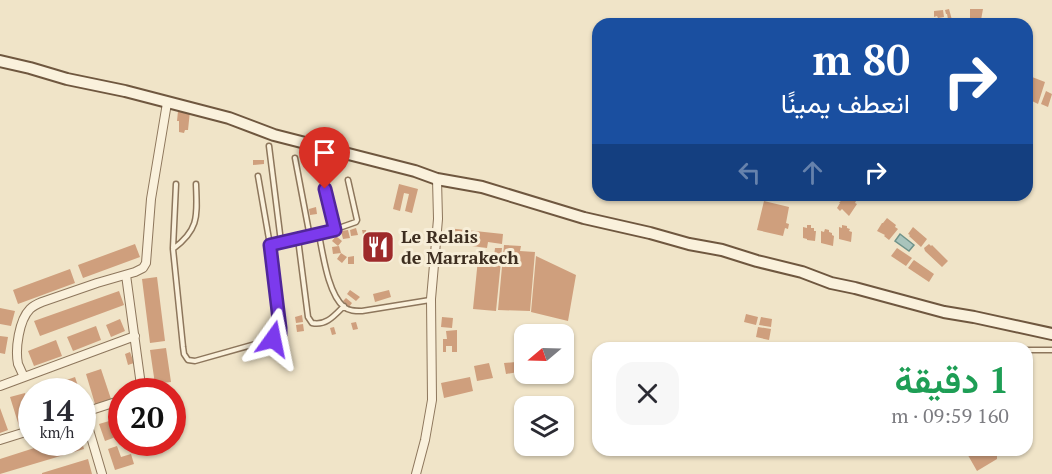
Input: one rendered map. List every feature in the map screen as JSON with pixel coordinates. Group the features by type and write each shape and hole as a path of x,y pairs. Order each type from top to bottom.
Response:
{"street":[{"path":"0,62 229,118 274,135 415,171 437,179 482,187 584,218 722,250 802,272 831,283 944,312 1052,334"},
{"path":"24,377 18,363 17,347 23,320 33,306 126,275 142,268 146,263 151,199 167,103"},
{"path":"416,474 432,399 431,299 438,219 437,179"},
{"path":"126,275 140,378"},
{"path":"0,386 135,336"},
{"path":"0,440 18,434"},
{"path":"96,455 102,474"}],"lane":[{"path":"268,146 281,242"},
{"path":"295,158 309,237"},
{"path":"320,169 335,230"},
{"path":"176,184 173,249 184,354 191,362 273,339 280,334 270,245 258,176"},
{"path":"270,245 319,235 357,221 348,180"},
{"path":"173,249 187,238 195,222 196,184"},
{"path":"319,235 334,293 344,306 355,311 362,311 431,299"},
{"path":"298,239 308,317 312,323 324,323 344,306"},
{"path":"1033,350 1052,350"}],"water":[{"path":"900,234 914,245 909,251 895,241"}],"building":[{"path":"949,9 951,18 948,18 945,10"},
{"path":"970,9 983,9 981,18 970,18"},
{"path":"943,10 944,17 934,17 934,11"},
{"path":"1033,77 1045,82 1038,104 1033,102"},
{"path":"1046,91 1052,94 1048,107 1041,104"},
{"path":"181,109 190,111 188,130 184,133 179,132 179,121 177,121 178,111"},
{"path":"253,160 264,160 264,164 253,165"},
{"path":"399,184 418,189 412,213 405,211 409,194 404,193 400,211 393,209"},
{"path":"764,201 789,207 786,223 789,224 788,229 785,228 783,236 757,230"},
{"path":"856,201 857,204 849,216 842,209 840,211 837,208 839,203"},
{"path":"316,207 317,214 310,215 309,209"},
{"path":"887,218 898,229 889,240 877,231"},
{"path":"807,225 811,225 811,228 816,231 815,241 803,238 803,227 807,228"},
{"path":"842,225 847,226 852,232 851,242 839,239 839,227 842,228"},
{"path":"913,227 927,239 921,247 908,234"},
{"path":"356,228 358,235 351,236 350,230"},
{"path":"447,228 503,234 502,244 488,242 487,248 472,246 473,242 446,239"},
{"path":"825,229 834,236 833,246 821,243 821,231 824,232"},
{"path":"348,230 350,238 343,239 341,231"},
{"path":"362,230 366,230 368,239 364,239"},
{"path":"336,236 342,241 338,246 332,241"},
{"path":"135,244 140,257 83,278 78,265"},
{"path":"929,244 948,261 942,267 925,251 924,248"},
{"path":"504,245 521,246 520,251 535,252 530,311 498,310"},
{"path":"339,246 341,253 333,254 332,247"},
{"path":"495,248 502,248 501,257 494,257"},
{"path":"897,248 912,258 906,266 891,256"},
{"path":"341,253 347,257 342,263 337,259"},
{"path":"354,256 354,264 348,264 348,257"},
{"path":"536,256 576,275 568,321 531,312"},
{"path":"478,259 501,261 496,311 473,309"},
{"path":"914,260 934,274 929,282 908,268"},
{"path":"70,269 75,283 18,304 13,290"},
{"path":"157,277 165,341 150,343 142,279"},
{"path":"350,290 360,297 356,301 347,294"},
{"path":"389,290 391,297 375,302 373,294"},
{"path":"119,291 124,305 40,336 34,321"},
{"path":"346,298 352,303 349,307 343,301"},
{"path":"0,308 15,311 11,326 0,324"},
{"path":"746,314 758,317 756,325 744,322"},
{"path":"302,315 303,322 296,323 295,317"},
{"path":"442,317 453,318 452,328 441,327"},
{"path":"761,317 772,319 771,327 759,325"},
{"path":"120,319 125,331 111,337 106,325"},
{"path":"356,322 358,329 353,330 351,323"},
{"path":"303,324 304,331 297,332 296,325"},
{"path":"96,326 101,340 73,351 67,337"},
{"path":"334,327 336,334 332,335 330,328"},
{"path":"758,327 771,329 769,340 756,337"},
{"path":"457,330 457,352 452,352 452,346 446,346 446,352 443,352 443,339 447,339 446,331"},
{"path":"0,336 8,337 5,354 0,353"},
{"path":"56,340 62,356 34,366 28,351"},
{"path":"166,348 170,378 154,378 150,350"},
{"path":"130,352 134,363 128,365 125,354"},
{"path":"514,362 514,373 506,374 504,363"},
{"path":"489,363 493,378 477,381 474,366"},
{"path":"101,369 108,390 108,400 96,404 96,378 87,378 86,374"},
{"path":"470,377 473,391 444,398 441,383"},
{"path":"18,395 18,423 10,397"},
{"path":"0,408 8,430 0,433"},
{"path":"108,421 108,440 105,441 99,424"},
{"path":"18,453 18,456 60,456 0,474 0,459"},
{"path":"110,456 132,456 134,464 115,470"},
{"path":"968,456 997,456 997,459 977,471"},
{"path":"88,459 92,474 42,474 42,473"}],"place":[{"name":"Le Relais de Marrakech","path":"378,247"}],"route":[{"path":"273,339 280,334 280,328 270,245 335,230 325,189"}]}
